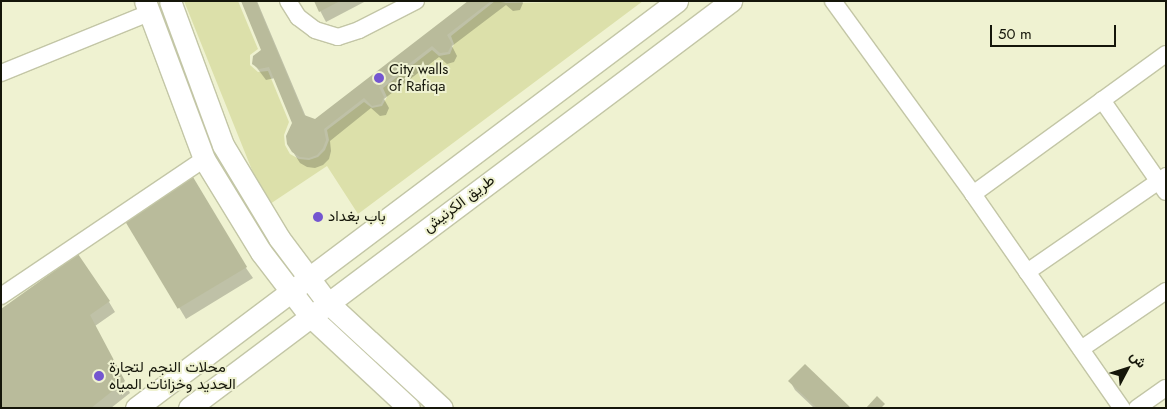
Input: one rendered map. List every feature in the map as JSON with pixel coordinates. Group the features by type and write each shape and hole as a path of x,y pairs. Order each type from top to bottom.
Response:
{"main road":[{"path":"170,1 223,145 279,238 327,302 442,408"},
{"name":"طريق الكرنيش","path":"136,408 678,1"},
{"name":"طريق الكرنيش","path":"189,408 327,302 731,1"},
{"path":"147,7 204,159 261,252 310,316 409,408"}],"street":[{"path":"288,1 298,17 315,30 338,37 359,30 415,2"},
{"path":"832,1 973,194 1122,408"},
{"path":"1,73 147,7"},
{"path":"973,194 1166,54"},
{"path":"1027,272 1163,183 1102,100"},
{"path":"1,296 204,159"},
{"path":"1081,349 1166,291"},
{"path":"1137,408 1166,388"}],"green space":[{"path":"184,1 238,1 258,49 250,55 250,65 258,72 268,71 289,122 284,135 285,145 290,154 299,159 309,160 318,157 325,150 329,140 327,130 364,102 372,108 382,106 387,97 383,88 432,50 439,56 450,54 454,44 451,36 495,1 506,3 643,1 358,214 327,166 270,204 254,175"}],"building":[{"name":"City walls of Rafiqa","path":"241,1 256,1 304,115 315,119 468,1 491,1 447,35 452,44 448,52 440,53 432,46 379,87 384,97 381,104 372,106 364,98 324,129 326,140 323,148 317,155 309,158 300,157 292,152 287,144 286,136 292,123 269,67 259,69 252,64 253,56 261,50"},
{"path":"314,1 340,1 319,12"},
{"path":"193,177 247,267 178,309 124,219"},
{"path":"78,254 110,301 90,315 125,381 91,408 1,408 1,309"},
{"path":"805,364 851,408 817,408 788,381"},
{"path":"877,396 885,404 881,408 866,408"}],"place":[{"name":"City walls of Rafiqa","path":"379,78"},
{"name":"باب بغداد","path":"318,217"},
{"name":"محلات النجم لتجارة الحديد وخزانات المياه","path":"99,376"}]}
